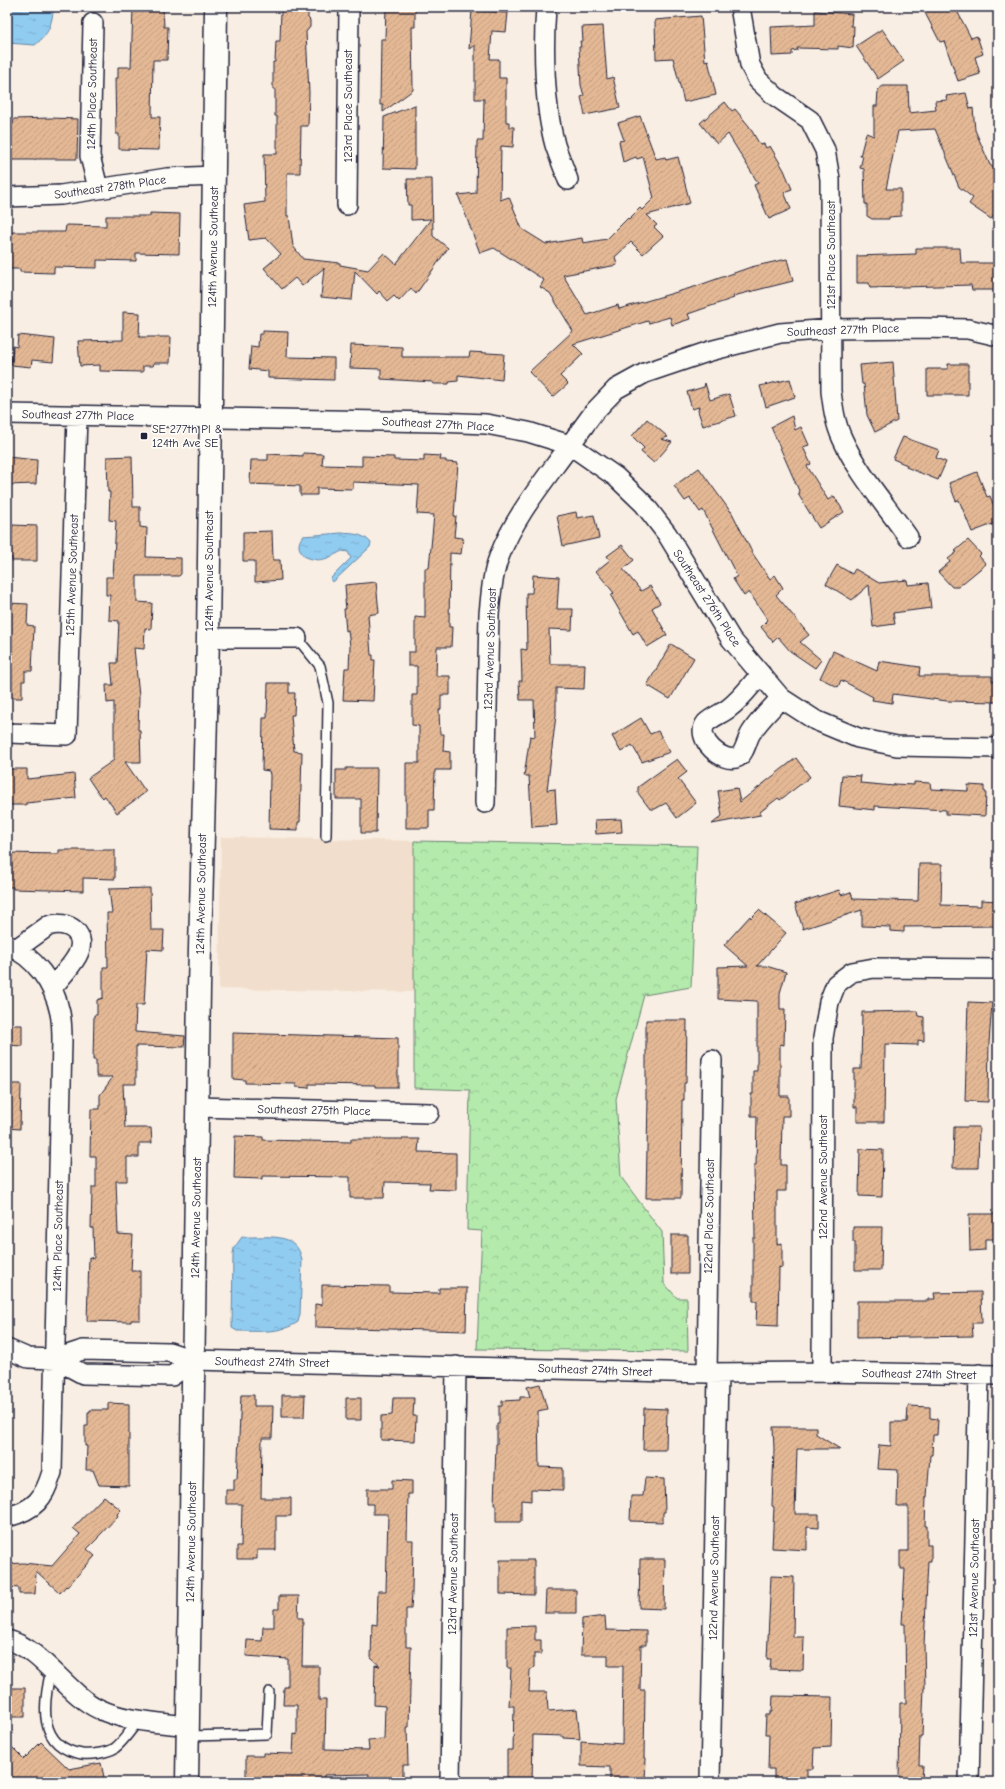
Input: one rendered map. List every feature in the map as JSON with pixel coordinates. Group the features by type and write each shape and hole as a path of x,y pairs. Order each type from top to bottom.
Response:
{"street":[{"name":"124th Avenue Southeast","path":"187,1782 199,988 208,638 216,7"},
{"name":"123rd Place Southeast","path":"347,204 349,7"},
{"path":"546,7 545,26 547,98 555,144 568,180"},
{"name":"121st Place Southeast","path":"740,7 750,65 758,80 775,96 810,120 825,150 830,179 831,391 835,416 842,438 860,469 908,537"},
{"name":"124th Place Southeast","path":"94,23 90,156 98,188"},
{"name":"Southeast 278th Place","path":"7,196 61,195 167,178 214,176"},
{"name":"Southeast 277th Place","path":"7,414 486,424 528,432 570,445 594,412 616,389 645,373 710,351 780,333 831,329 920,328 968,329 998,336"},
{"name":"125th Avenue Southeast","path":"7,733 67,735 77,416"},
{"name":"Southeast 276th Place","path":"570,445 616,477 644,504 666,534 730,639 781,698 815,720 858,738 897,746 998,748"},
{"name":"123rd Avenue Southeast","path":"485,803 489,614 492,584 499,557 513,526 570,445"},
{"path":"208,638 297,638"},
{"path":"761,674 730,707 706,723 703,730 703,736 706,742 721,756 736,758 741,755 751,733 781,698"},
{"path":"12,947 53,924 72,927 77,932 80,943 77,956 52,988"},
{"name":"124th Place Southeast","path":"7,1517 20,1514 35,1506 47,1488 52,1472 62,1041 60,1013 52,988 38,966 12,947"},
{"name":"122nd Avenue Southeast","path":"822,1372 823,1038 829,1002 836,984 852,972 874,968 998,969"},
{"name":"122nd Place Southeast","path":"712,1060 712,1373"},
{"name":"Southeast 275th Place","path":"198,1107 429,1113"},
{"name":"Southeast 274th Street","path":"7,1349 28,1358 55,1359 83,1350 169,1352 193,1360 712,1373 822,1372 998,1375"},
{"name":"123rd Avenue Southeast","path":"450,1782 456,1366"},
{"name":"122nd Avenue Southeast","path":"710,1782 712,1373"},
{"name":"121st Avenue Southeast","path":"969,1782 979,1374"},
{"path":"7,1640 14,1641 32,1654 98,1709 125,1718 188,1731"}],"lane":[{"path":"297,638 320,666 328,703 326,836"},
{"path":"51,1670 45,1694 45,1717 49,1732 59,1744 70,1752 86,1754 104,1752 115,1748 139,1720"},
{"path":"188,1731 267,1734 269,1692"}],"shaded area":[{"path":"221,837 414,841 414,992 219,989"}],"green space":[{"path":"414,841 697,846 691,987 644,995 616,1099 621,1177 662,1232 664,1283 677,1298 687,1298 688,1351 477,1349 482,1231 467,1230 470,1090 414,1088"}],"water":[{"path":"7,7 54,7 51,24 44,37 35,45 7,43"},
{"path":"341,533 364,537 371,543 370,547 333,582 331,581 331,578 351,558 348,552 342,551 324,559 315,560 304,556 300,551 299,544 303,536"},
{"path":"242,1237 280,1238 288,1240 294,1244 299,1251 302,1261 300,1314 298,1322 291,1326 268,1331 237,1331 232,1328 233,1254 234,1248"}],"building":[{"path":"133,7 163,7 164,27 168,27 167,60 153,60 152,117 160,117 159,150 119,149 119,134 116,134 115,78 118,78 118,67 131,67"},
{"path":"386,7 415,7 415,27 412,27 413,90 383,112 383,105 380,105 381,39 385,39"},
{"path":"922,7 955,7 971,38 977,36 983,54 975,57 980,74 958,81 944,41 940,42"},
{"path":"281,10 306,11 308,12 308,18 310,20 310,27 306,32 309,93 308,126 301,126 300,173 287,173 287,216 289,216 293,246 303,259 340,263 340,265 368,270 384,253 396,264 431,219 411,220 411,205 408,205 407,179 432,179 433,236 448,248 416,294 411,288 399,301 394,296 388,301 379,291 377,294 355,271 352,300 321,297 324,268 302,286 295,278 282,289 264,268 281,254 266,238 249,240 244,205 265,202 264,154 277,154 277,116 275,116 275,89 273,89 273,62 275,62 276,41 280,41"},
{"path":"472,10 508,13 506,32 492,31 490,59 499,59 499,78 506,78 506,122 509,122 509,127 514,127 513,147 501,146 500,200 509,197 522,229 546,244 582,238 583,243 607,239 628,218 629,219 640,208 642,210 654,198 643,157 637,159 636,157 623,162 619,141 624,140 618,123 640,116 656,159 665,157 666,160 678,157 690,203 647,215 657,225 654,227 663,236 643,254 631,242 615,257 617,265 563,275 587,315 618,305 619,309 694,287 751,267 787,259 793,281 733,296 734,298 688,314 690,319 672,325 670,317 649,323 648,321 573,344 583,354 560,376 568,384 553,397 529,372 573,331 550,293 540,287 544,280 494,248 480,253 458,195 476,193 477,141 483,141 484,99 475,99 475,45 469,49"},
{"path":"815,11 852,14 851,26 854,26 853,48 838,46 838,49 797,48 798,50 792,51 792,55 772,56 771,27 815,25"},
{"path":"701,16 705,61 708,60 716,95 684,102 673,58 656,59 655,20"},
{"path":"603,26 607,79 613,77 620,108 585,115 581,97 584,96 581,85 579,47 581,47 580,41 583,41 582,27"},
{"path":"882,29 904,61 878,79 856,46"},
{"path":"883,86 908,86 909,113 936,110 935,101 947,100 946,96 966,93 970,109 973,108 975,130 990,165 998,171 998,210 991,219 969,204 973,198 959,187 935,129 898,131 886,189 901,189 901,216 889,217 889,219 872,219 867,216 867,204 865,204 864,169 860,168 863,156 860,156 866,133 874,136 874,106 877,106 878,90"},
{"path":"725,102 732,111 735,109 749,126 760,145 764,144 766,148 770,146 784,170 792,189 784,192 791,209 769,219 754,185 758,183 728,134 717,144 700,123"},
{"path":"415,105 415,169 383,168 384,117"},
{"path":"14,119 78,119 77,159 11,160 11,157 7,157 7,124 13,124"},
{"path":"150,213 180,214 179,254 136,253 136,261 97,260 97,268 54,267 54,273 20,272 20,269 7,269 7,232 65,232 66,225 106,226 106,216 150,216"},
{"path":"916,248 960,248 961,263 998,263 998,290 972,290 971,285 870,288 869,283 857,283 857,256 916,254"},
{"path":"123,312 140,313 139,337 171,337 170,363 154,363 153,366 143,366 143,372 100,371 100,365 80,366 78,341 123,340"},
{"path":"263,331 288,332 287,357 334,358 334,380 268,378 268,371 249,369 251,346 258,347 259,334 263,334"},
{"path":"18,335 55,339 53,362 32,360 31,367 11,365 13,346 17,347"},
{"path":"351,345 402,347 402,357 469,357 470,352 504,354 502,380 458,375 458,381 449,382 449,384 381,379 381,369 350,368"},
{"path":"893,362 897,421 875,432 867,415 864,384 862,384 860,365"},
{"path":"948,364 968,364 968,395 927,395 927,369 948,369"},
{"path":"790,379 795,397 766,407 760,386"},
{"path":"705,383 710,400 729,394 736,416 703,426 698,411 699,407 692,409 687,392 704,387"},
{"path":"792,416 795,430 801,427 809,445 803,447 811,464 807,466 828,500 834,496 844,512 819,528 798,494 800,493 771,427"},
{"path":"647,419 668,437 661,439 672,442 654,463 641,452 644,448 632,436"},
{"path":"903,437 939,450 936,458 946,462 938,480 906,467 907,465 893,459"},
{"path":"303,453 323,454 322,465 362,466 362,456 394,457 394,460 424,461 424,455 441,456 440,460 458,463 454,537 463,538 461,554 450,553 449,627 452,627 451,647 437,647 436,676 450,676 450,695 441,695 441,709 439,710 440,734 444,734 443,751 450,752 450,770 435,770 434,810 429,810 429,828 406,828 406,763 419,763 419,726 412,725 412,695 417,695 417,666 408,666 408,652 415,652 415,617 425,618 425,568 429,568 434,515 417,514 419,485 353,482 353,489 317,488 317,495 300,495 300,486 250,484 251,460 268,460 268,454 303,456"},
{"path":"132,456 133,507 140,507 140,527 147,528 146,557 181,558 181,574 179,576 137,576 137,602 152,603 151,629 145,628 144,649 134,648 139,696 138,730 140,730 141,762 125,762 146,792 117,813 105,796 103,798 88,778 114,760 114,702 107,703 106,685 113,685 111,663 117,663 119,621 109,620 110,595 106,595 106,577 113,577 116,521 109,520 110,492 108,492 107,457"},
{"path":"7,457 37,460 36,484 7,485"},
{"path":"699,468 731,511 753,554 770,579 775,575 783,588 776,595 809,635 800,642 821,660 815,668 790,651 778,637 773,642 761,627 768,620 749,592 744,596 733,579 737,576 703,510 700,512 690,498 685,501 674,486"},
{"path":"977,472 987,497 990,496 998,516 998,522 972,532 959,500 956,501 949,483"},
{"path":"576,512 577,518 594,515 599,538 563,546 557,516"},
{"path":"12,525 37,526 37,561 12,561 12,558 7,558 7,535 12,535"},
{"path":"272,531 273,560 280,560 281,580 255,582 255,561 243,561 243,532"},
{"path":"968,540 981,554 979,556 986,564 958,587 952,587 938,572 950,562 948,559 957,552 955,551"},
{"path":"622,545 634,560 623,569 641,591 650,586 660,603 652,608 667,635 647,647 638,631 633,634 611,596 614,593 596,571 610,560 607,556"},
{"path":"837,565 852,574 855,569 879,583 907,580 908,585 928,583 931,608 893,613 895,624 873,627 869,585 852,600 826,584"},
{"path":"533,575 559,577 557,609 573,609 572,630 549,629 550,664 585,664 584,689 556,688 556,715 547,790 555,789 557,825 532,827 529,776 524,776 530,736 535,737 534,700 520,700 519,681 522,681 521,649 527,650 526,593 532,593"},
{"path":"376,582 379,613 368,615 371,655 373,655 373,660 375,660 373,701 343,700 345,668 349,668 350,646 348,630 346,631 344,609 346,609 345,585"},
{"path":"7,603 28,604 27,625 34,626 32,671 25,671 25,681 22,681 22,698 7,698"},
{"path":"671,644 694,658 670,699 647,685"},
{"path":"833,651 877,671 879,661 920,667 919,676 992,676 992,681 998,681 998,702 947,701 893,694 892,703 872,700 873,697 841,680 838,687 820,678"},
{"path":"268,683 289,683 289,693 295,693 294,715 291,715 294,751 302,752 300,822 298,822 298,830 269,829 270,775 269,771 262,770 263,718 267,718"},
{"path":"641,718 650,734 658,731 670,752 642,762 632,745 621,752 612,736"},
{"path":"796,758 810,777 780,800 778,798 760,812 760,815 712,824 722,816 718,791 737,788 740,802"},
{"path":"677,759 687,772 678,779 696,803 677,818 666,803 655,809 650,809 638,793 638,787"},
{"path":"346,768 377,768 376,833 361,833 361,799 336,799 336,770 346,770"},
{"path":"8,769 27,769 27,779 74,774 76,798 26,803 26,805 7,805"},
{"path":"842,775 861,776 860,783 894,786 894,784 914,785 914,782 930,783 931,789 968,791 968,785 984,786 984,791 986,792 985,816 946,814 946,810 875,806 875,810 839,806"},
{"path":"621,819 622,832 596,834 595,820"},
{"path":"59,850 115,850 115,879 83,878 83,891 13,889 13,887 7,887 7,853 59,854"},
{"path":"919,864 942,864 941,905 981,906 981,900 998,901 998,926 904,927 904,932 890,931 890,927 862,926 862,910 803,929 795,904 839,890 841,895 851,892 853,899 918,901"},
{"path":"150,888 151,930 164,930 163,950 147,949 144,1005 136,1005 135,1032 185,1036 184,1047 136,1046 136,1084 123,1084 125,1128 151,1128 152,1143 139,1143 139,1157 127,1157 127,1181 116,1181 118,1234 133,1235 131,1271 140,1271 140,1320 131,1320 131,1322 87,1321 89,1257 94,1258 93,1228 91,1228 92,1187 96,1187 96,1156 90,1156 91,1109 100,1109 100,1095 113,1077 97,1077 96,1060 93,1060 94,1015 97,1015 97,1000 103,998 103,967 108,967 107,913 112,913 109,889"},
{"path":"759,910 786,933 757,966 766,966 786,972 780,993 780,1009 785,1009 784,1045 780,1044 780,1096 789,1096 789,1116 782,1116 781,1165 786,1165 786,1191 777,1191 777,1244 782,1243 782,1268 779,1267 778,1326 756,1325 757,1301 753,1301 753,1238 755,1238 754,1165 756,1165 757,1116 751,1116 751,1094 753,1094 753,1071 757,1071 757,1001 718,999 718,967 748,966 724,945 750,916 751,918"},
{"path":"968,1002 992,1003 989,1043 988,1102 965,1101"},
{"path":"917,1011 918,1016 924,1017 924,1041 918,1040 918,1045 885,1044 884,1122 857,1122 857,1107 854,1107 854,1069 861,1069 862,1012"},
{"path":"646,1020 687,1020 686,1083 684,1083 684,1100 682,1100 681,1198 646,1198 648,1099 646,1099"},
{"path":"7,1025 22,1025 22,1046 7,1045"},
{"path":"233,1033 398,1038 398,1087 375,1087 375,1085 309,1084 309,1088 296,1087 296,1084 245,1083 245,1080 233,1079"},
{"path":"7,1084 21,1084 20,1129 7,1128"},
{"path":"954,1127 979,1127 978,1168 953,1168"},
{"path":"235,1136 263,1137 263,1140 351,1142 351,1139 419,1139 418,1152 456,1153 456,1190 429,1189 430,1183 385,1182 384,1198 350,1198 350,1177 262,1176 262,1179 234,1178"},
{"path":"860,1149 883,1150 882,1197 859,1196"},
{"path":"969,1214 998,1214 998,1239 985,1239 985,1250 970,1251"},
{"path":"853,1227 882,1227 881,1270 855,1270 855,1242 853,1242"},
{"path":"671,1235 688,1235 688,1274 671,1274"},
{"path":"322,1285 389,1286 389,1292 439,1293 439,1288 467,1288 466,1331 315,1327 315,1304 322,1305"},
{"path":"981,1292 982,1323 972,1323 973,1336 857,1338 857,1301 928,1301 928,1299 935,1299 934,1293"},
{"path":"540,1384 547,1409 538,1411 539,1467 563,1468 563,1490 531,1489 531,1501 521,1500 521,1522 496,1522 496,1505 494,1505 499,1406 502,1406 502,1401 520,1400 520,1397 530,1397 527,1387"},
{"path":"241,1395 254,1395 254,1406 273,1406 272,1438 262,1438 261,1498 291,1498 291,1516 276,1516 276,1550 257,1550 257,1559 237,1559 237,1546 241,1546 242,1504 226,1504 226,1490 234,1490 234,1479 237,1479"},
{"path":"282,1395 305,1395 304,1417 282,1417"},
{"path":"346,1398 361,1398 361,1420 346,1420"},
{"path":"393,1398 414,1398 413,1416 416,1416 415,1441 381,1440 381,1416 392,1415"},
{"path":"108,1403 129,1404 129,1486 99,1485 93,1470 86,1470 87,1446 85,1446 85,1426 88,1426 88,1412 90,1412 90,1410 108,1410"},
{"path":"908,1406 930,1407 930,1418 938,1419 937,1435 933,1435 932,1455 930,1455 926,1497 925,1526 927,1526 927,1545 931,1545 931,1561 928,1561 924,1645 925,1688 922,1736 920,1736 919,1765 923,1765 922,1782 899,1782 900,1703 906,1703 905,1624 902,1624 905,1569 900,1569 900,1551 908,1551 908,1506 897,1506 898,1470 877,1469 879,1445 891,1446 891,1422 907,1422"},
{"path":"644,1408 667,1409 666,1450 643,1450"},
{"path":"773,1427 816,1427 816,1434 840,1449 797,1449 795,1514 819,1514 819,1528 807,1527 807,1550 772,1548 774,1507 772,1506 774,1449"},
{"path":"645,1478 664,1479 665,1512 663,1512 663,1522 630,1521 631,1496 643,1496"},
{"path":"392,1480 412,1481 412,1494 408,1494 407,1540 413,1540 412,1593 411,1609 406,1609 406,1647 411,1647 409,1727 407,1727 408,1765 403,1765 403,1782 368,1782 369,1774 324,1775 324,1782 246,1782 246,1756 263,1756 263,1753 293,1754 294,1734 297,1735 297,1705 283,1705 284,1687 288,1687 288,1659 246,1656 247,1640 262,1641 263,1627 274,1627 274,1609 279,1609 279,1596 299,1596 298,1618 303,1618 302,1666 319,1666 319,1700 326,1700 325,1749 369,1750 368,1740 384,1739 385,1706 374,1705 375,1665 380,1666 371,1658 372,1624 377,1625 378,1591 386,1591 388,1514 373,1514 373,1504 367,1504 367,1489 392,1489"},
{"path":"104,1496 121,1510 117,1514 118,1516 87,1549 95,1556 67,1587 66,1586 60,1593 36,1571 35,1594 19,1594 19,1588 7,1587 7,1564 23,1563 52,1566 80,1534 73,1528"},
{"path":"640,1559 665,1559 664,1609 639,1608"},
{"path":"500,1560 534,1560 534,1595 500,1594"},
{"path":"771,1576 794,1577 793,1637 804,1637 803,1670 770,1669 771,1659 767,1659"},
{"path":"546,1590 576,1590 576,1613 545,1613"},
{"path":"605,1616 606,1630 646,1631 646,1645 641,1645 640,1690 645,1690 645,1781 610,1782 610,1767 581,1766 581,1741 622,1744 623,1666 608,1666 608,1655 581,1655 582,1619"},
{"path":"535,1626 535,1640 541,1640 541,1654 534,1654 534,1667 530,1670 529,1692 547,1692 548,1711 577,1709 580,1739 563,1738 563,1736 533,1735 532,1782 507,1782 507,1750 513,1750 514,1706 509,1706 511,1668 507,1668 507,1627"},
{"path":"10,1688 25,1688 25,1717 10,1717"},
{"path":"773,1696 832,1697 831,1747 814,1748 813,1769 807,1769 807,1782 774,1782 774,1769 768,1769 769,1734 765,1734 766,1715 770,1715 770,1712 772,1712"},
{"path":"7,1742 24,1759 41,1742 69,1769 101,1763 105,1782 7,1782"}],"place":[{"name":"SE 277th Pl & 124th Ave SE","path":"144,436"}]}
